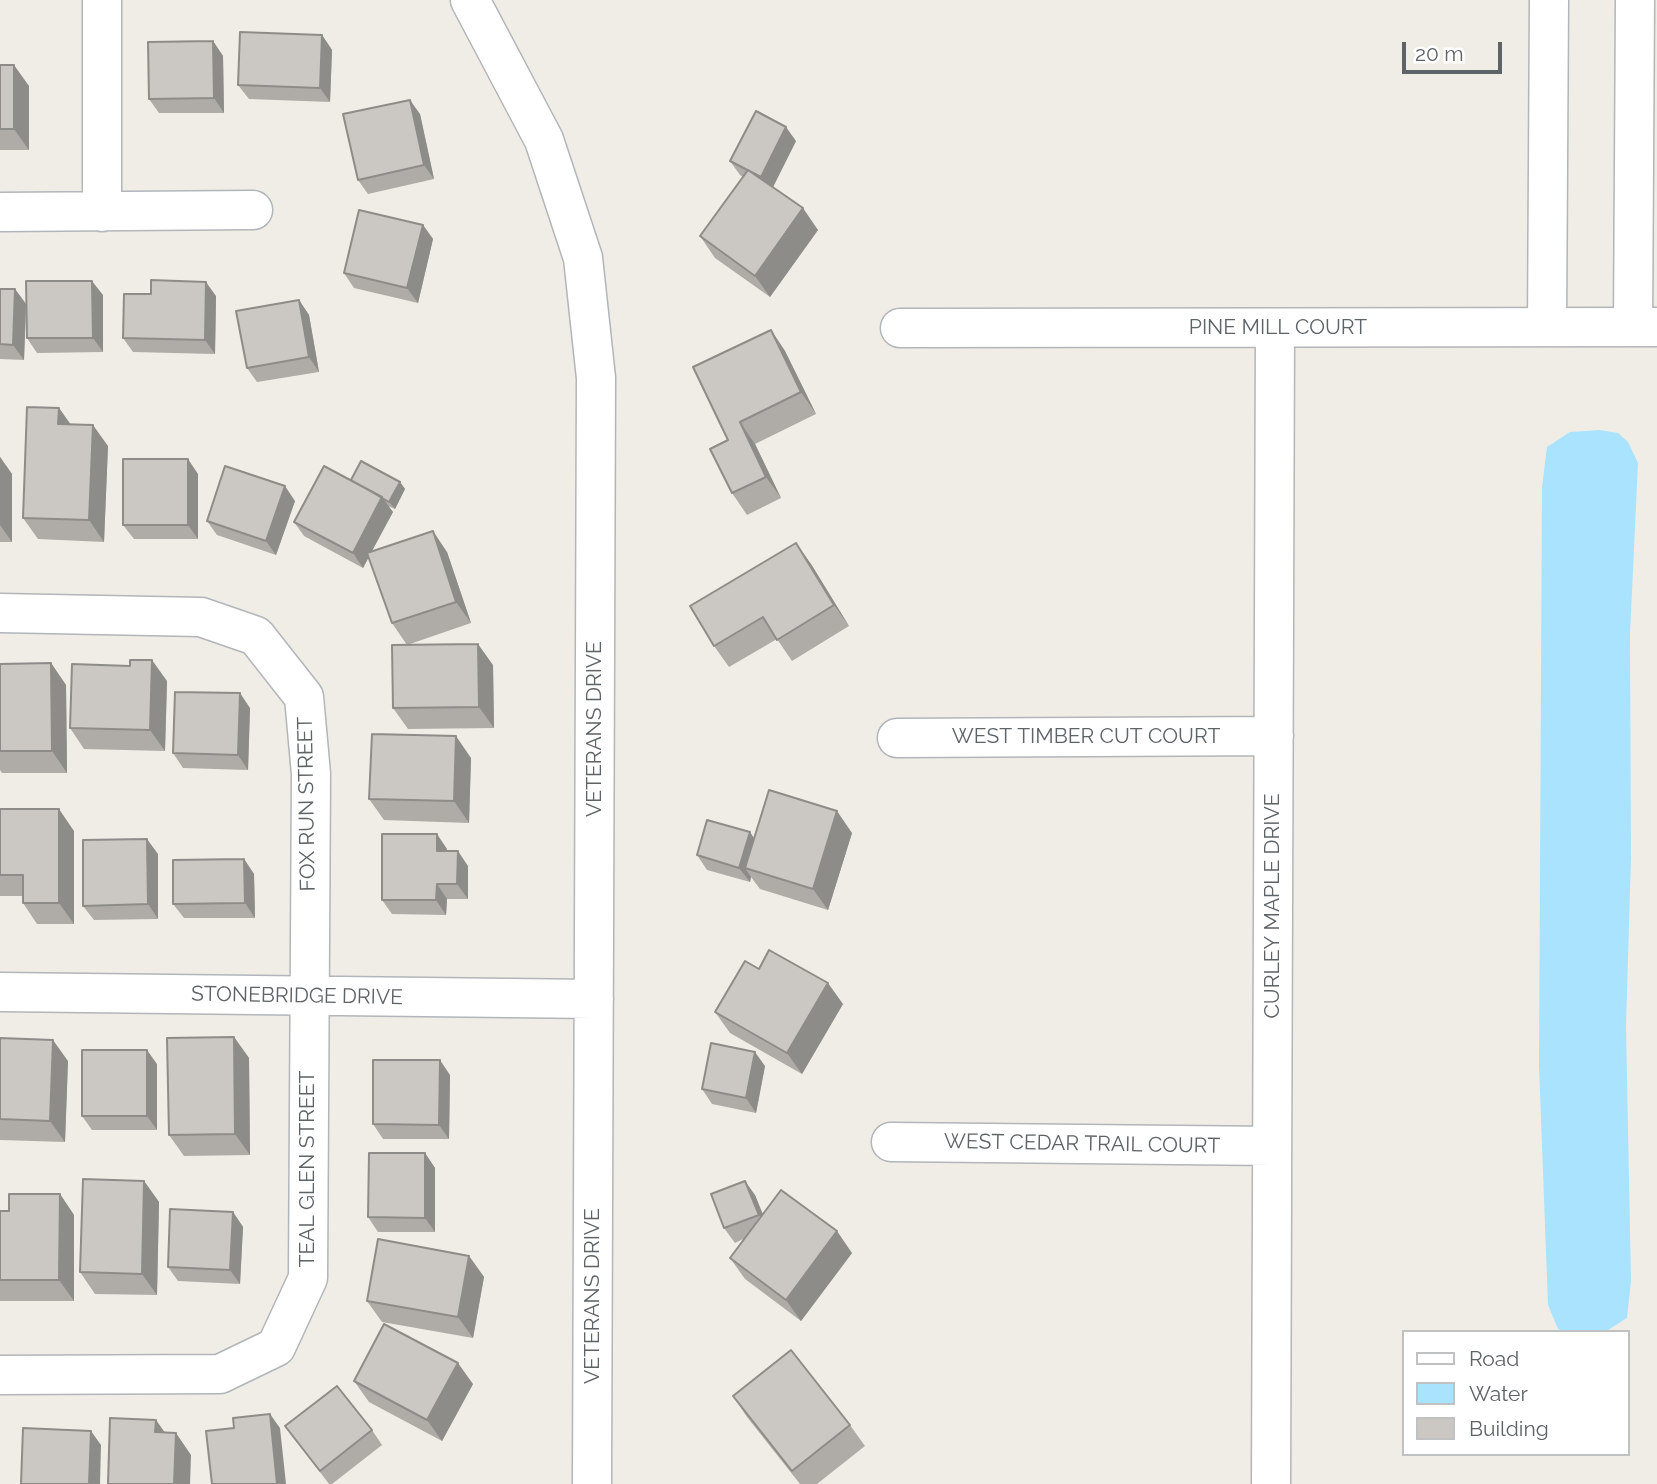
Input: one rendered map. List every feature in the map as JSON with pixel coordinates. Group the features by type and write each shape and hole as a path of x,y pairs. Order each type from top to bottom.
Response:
{"street":[{"path":"102,0 102,212"},
{"name":"VETERANS DRIVE","path":"470,0 544,140 583,258 596,378 592,1484"},
{"path":"1547,327 1549,0"},
{"path":"1635,0 1645,327"},
{"path":"0,212 253,210"},
{"name":"PINE MILL COURT","path":"900,328 1645,327"},
{"name":"CURLEY MAPLE DRIVE","path":"1271,1484 1275,328"},
{"name":"FOX RUN STREET","path":"0,613 201,617 256,636 304,696 311,774 310,996"},
{"name":"WEST TIMBER CUT COURT","path":"897,738 1274,736"},
{"name":"STONEBRIDGE DRIVE","path":"0,992 594,999"},
{"name":"TEAL GLEN STREET","path":"0,1375 220,1374 276,1347 308,1278 310,996"},
{"name":"WEST CEDAR TRAIL COURT","path":"891,1142 1272,1146"}],"water":[{"path":"1600,430 1618,433 1628,442 1638,463 1630,634 1631,857 1626,1026 1631,1281 1627,1318 1608,1330 1560,1330 1548,1305 1539,1066 1542,487 1547,447 1570,432"}],"building":[{"path":"240,32 322,35 320,88 238,85"},
{"path":"213,41 214,98 149,99 148,42"},
{"path":"0,65 14,65 14,129 0,129"},
{"path":"410,100 424,165 358,180 343,114"},
{"path":"756,111 786,127 761,177 730,161"},
{"path":"748,170 803,208 755,276 700,236"},
{"path":"359,210 423,225 407,288 344,273"},
{"path":"151,280 206,282 205,340 123,338 124,294 151,294"},
{"path":"26,281 92,281 93,338 27,338"},
{"path":"0,289 15,289 13,345 0,344"},
{"path":"299,300 309,357 247,368 236,311"},
{"path":"771,330 801,392 740,422 766,477 732,493 710,449 728,440 693,367"},
{"path":"27,407 59,408 58,424 93,425 89,520 23,518"},
{"path":"123,459 188,459 188,525 123,525"},
{"path":"361,461 400,482 389,502 351,480"},
{"path":"225,466 285,486 266,541 207,521"},
{"path":"324,466 382,497 353,553 294,522"},
{"path":"433,531 456,602 392,623 367,553"},
{"path":"796,543 834,605 777,640 763,617 714,646 690,606"},
{"path":"478,644 479,707 393,708 392,645"},
{"path":"130,660 152,660 150,730 70,728 72,664 130,666"},
{"path":"51,663 52,751 0,751 0,664"},
{"path":"175,692 240,693 238,755 173,753"},
{"path":"372,734 456,736 454,801 369,799"},
{"path":"769,790 837,811 813,889 745,868"},
{"path":"0,809 59,809 59,903 23,903 23,875 0,875"},
{"path":"707,820 750,832 739,868 697,855"},
{"path":"382,834 437,834 437,851 458,851 457,884 437,884 436,900 382,900"},
{"path":"147,839 148,904 83,906 83,840"},
{"path":"244,859 245,903 173,904 173,860"},
{"path":"769,950 828,983 787,1053 715,1012 745,961 759,969"},
{"path":"234,1037 235,1134 169,1135 167,1038"},
{"path":"0,1038 53,1040 50,1121 0,1119"},
{"path":"711,1043 755,1052 746,1098 702,1089"},
{"path":"82,1050 147,1050 147,1116 82,1116"},
{"path":"373,1060 440,1060 439,1125 373,1124"},
{"path":"369,1153 425,1153 425,1218 368,1217"},
{"path":"83,1179 144,1181 142,1274 80,1272"},
{"path":"745,1181 759,1215 724,1228 711,1194"},
{"path":"781,1190 837,1231 786,1300 730,1258"},
{"path":"9,1194 60,1194 59,1280 0,1280 0,1211 9,1211"},
{"path":"170,1209 233,1212 230,1270 168,1267"},
{"path":"378,1239 469,1256 458,1317 367,1301"},
{"path":"384,1324 458,1363 427,1420 354,1381"},
{"path":"791,1350 850,1425 792,1471 733,1396"},
{"path":"337,1386 372,1430 320,1471 285,1426"},
{"path":"270,1414 277,1484 212,1484 206,1431 234,1428 233,1418"},
{"path":"110,1418 156,1420 155,1432 176,1433 174,1484 108,1484"},
{"path":"23,1428 91,1431 89,1484 21,1484"}]}
